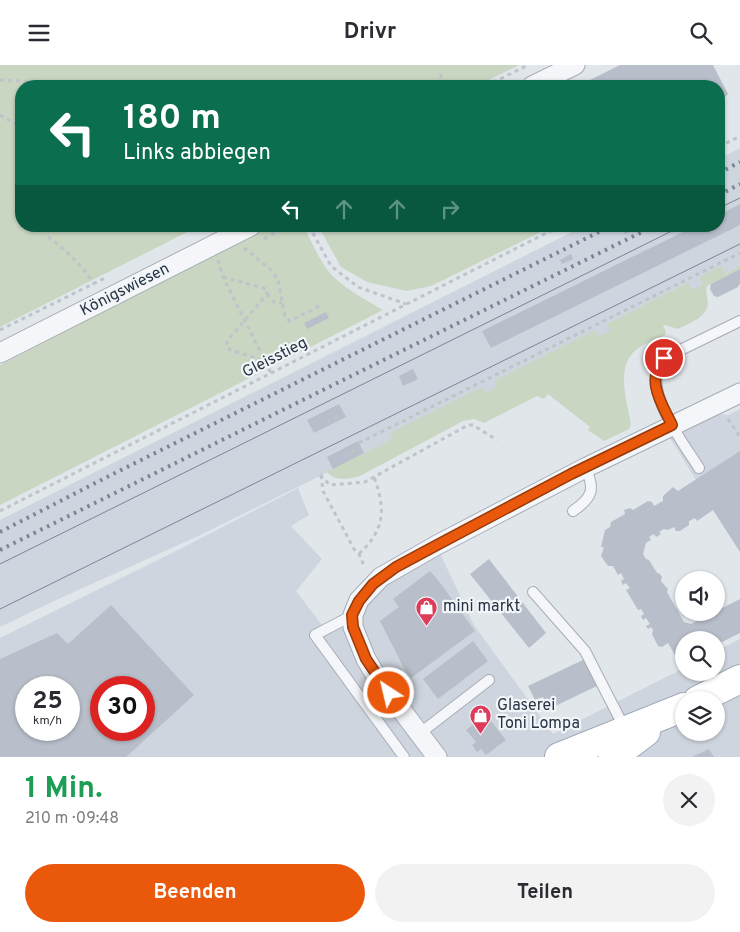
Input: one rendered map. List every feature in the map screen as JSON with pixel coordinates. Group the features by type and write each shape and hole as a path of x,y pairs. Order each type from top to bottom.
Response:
{"main road":[{"path":"716,691 740,679"},
{"path":"559,757 675,712"},
{"path":"613,757 675,713"}],"street":[{"path":"544,80 575,65"},
{"name":"Königswiesen","path":"0,353 240,232"},
{"path":"437,757 378,679 366,659 353,627 352,615 365,593 381,577 396,567 585,468 740,393"}],"lane":[{"path":"699,468 672,425 657,395 656,373 658,364 671,354 740,321"},
{"path":"573,511 583,504 591,493 592,482 585,468"},
{"path":"533,592 585,651 626,730"},
{"path":"352,615 315,635 404,757"},
{"path":"419,734 489,680"}],"path":[{"path":"498,80 528,65"},
{"path":"440,80 442,73"},
{"path":"0,80 15,81"},
{"path":"0,115 15,124"},
{"path":"725,144 740,136"},
{"path":"313,232 331,266 358,287 407,305"},
{"name":"Gleisstieg","path":"0,511 548,232"},
{"path":"48,237 68,252 83,267 94,284"},
{"path":"230,237 270,269 278,279 284,317 290,321 321,305"},
{"path":"359,443 740,253"},
{"path":"0,330 111,275"},
{"path":"271,373 223,277 267,289 267,294 274,302 282,303"},
{"path":"265,361 231,350 226,346 228,340 267,294"},
{"path":"326,422 344,413"},
{"path":"728,419 740,437"},
{"path":"374,477 381,498 382,510 379,525 371,542 359,554 354,549 323,491 320,475 330,485 365,482 374,477 468,425 473,425 497,440"},
{"path":"345,456 361,448"}],"shaded area":[{"path":"740,148 740,266 709,282 707,286 194,538 0,627 0,520 572,232 725,232 725,156"},
{"path":"740,409 740,551 670,438 718,414 728,415"},
{"path":"298,488 309,515 291,526 322,559 296,591 324,628 353,614 366,593 436,545 474,625 553,734 675,673 675,681 725,681 725,646 740,639 740,757 0,757 0,638"}],"green space":[{"path":"0,65 519,65 489,80 15,80 15,232 187,232 0,327"},
{"path":"258,232 307,232 321,260 333,277 354,293 383,310 0,505 0,365"},
{"path":"322,232 541,232 431,286 407,291 367,282 341,267"},
{"path":"721,266 725,274 740,266 740,269 707,286 708,302 702,316 678,329 665,325 663,327 666,331 665,335 642,345 630,357 624,375 625,395 631,424 629,429 604,441 588,430 590,427 548,394 544,399 537,396 484,423 474,419 463,421 360,476 347,479 338,478 327,472 393,439 390,433 482,387 485,393 497,387 494,381 595,330 599,336 610,331 607,324 688,283 692,290 703,285 700,277"}],"building":[{"path":"620,65 713,65 721,80 590,80"},
{"path":"740,204 740,225 491,348 482,331 683,232 725,232 725,212"},
{"path":"571,254 573,259 562,264 560,260"},
{"path":"740,269 740,283 738,287 718,297 714,296 710,289 711,284"},
{"path":"326,312 329,318 307,329 304,323"},
{"path":"413,369 418,379 403,386 399,376"},
{"path":"339,404 346,417 314,433 307,420"},
{"path":"358,441 364,453 333,469 327,457"},
{"path":"740,451 740,552 713,510 697,521 695,518 689,521 689,525 680,531 676,531 674,527 668,530 664,529 656,537 654,534 649,537 651,540 646,543 643,554 657,573 660,574 662,577 661,581 668,589 667,592 675,606 675,621 683,621 691,624 697,621 725,621 725,607 740,599 740,633 725,640 725,631 675,631 675,655 668,643 662,647 658,646 652,634 653,630 651,627 648,629 646,626 650,624 646,618 643,620 641,616 644,614 641,609 638,610 626,590 630,588 626,583 623,585 621,581 624,579 621,573 618,575 613,566 608,566 601,556 604,547 601,547 605,530 610,527 611,522 625,514 624,510 630,508 633,510 648,501 652,502 654,506 663,501 663,496 673,487 678,491"},
{"path":"489,559 546,633 529,648 470,574"},
{"name":"mini markt","path":"430,571 475,631 411,678 380,621 399,607 393,599"},
{"path":"111,605 194,695 155,731 155,676 90,676 90,741 144,741 126,757 0,757 0,659 57,633 68,644"},
{"path":"473,641 488,661 438,699 423,679"},
{"path":"585,659 597,686 549,709 543,697 535,700 528,686"},
{"path":"486,715 506,740 486,755 481,749 477,752 472,745 476,742 466,730"},
{"path":"709,749 714,757 692,757"}],"tram line":[{"path":"725,205 740,198"},
{"path":"0,564 670,232"},
{"path":"0,609 740,244"}],"railway":[{"path":"725,170 740,162"},
{"path":"725,192 740,184"},
{"path":"0,532 599,232"},
{"path":"0,550 642,232"}],"place":[{"name":"mini markt","path":"427,626"},
{"name":"Glaserei Toni Lompa","path":"481,734"}],"route":[{"path":"389,693 378,679 358,643 353,627 352,615 359,601 373,584 396,567 571,474 672,425 657,395 655,385 658,364 664,358"}]}
